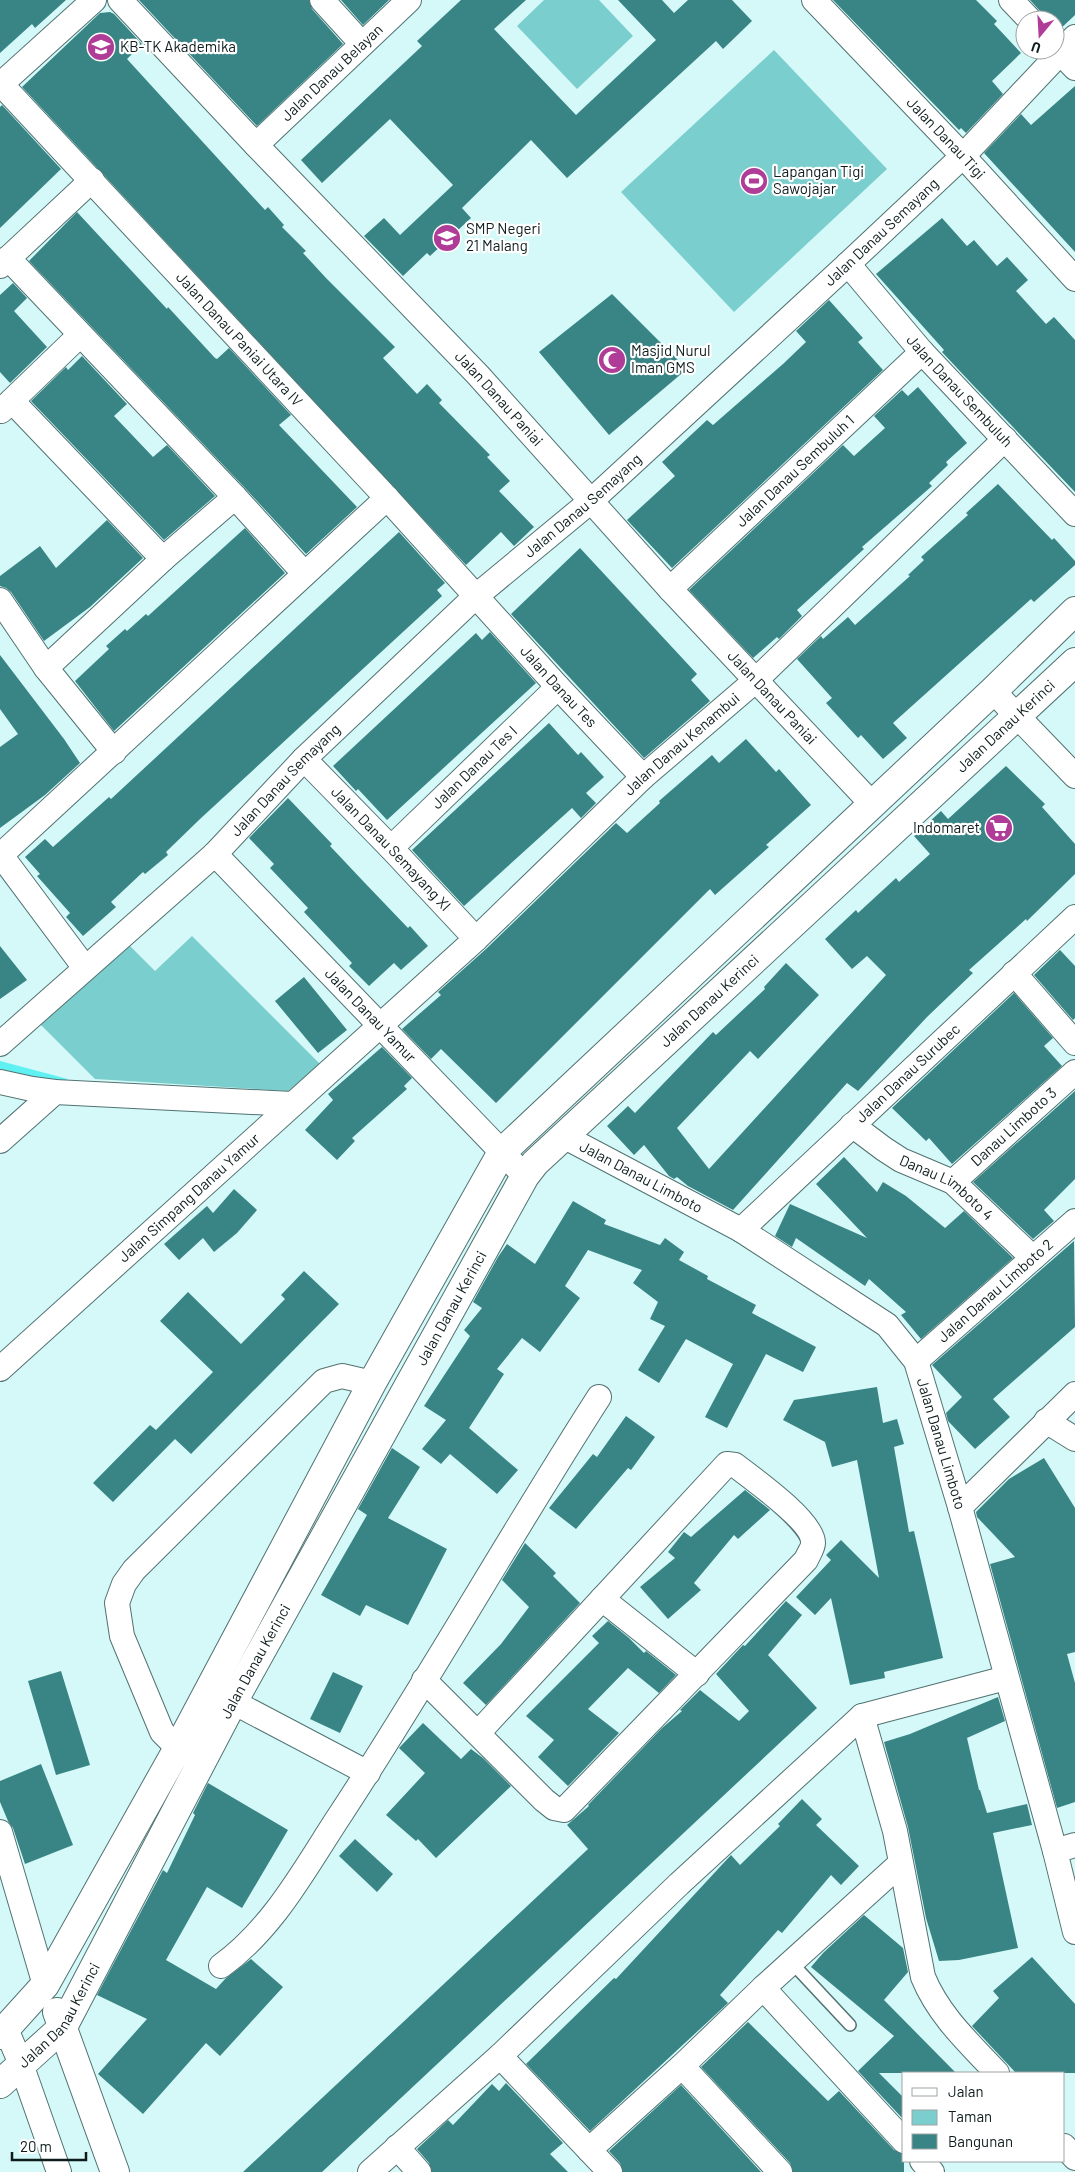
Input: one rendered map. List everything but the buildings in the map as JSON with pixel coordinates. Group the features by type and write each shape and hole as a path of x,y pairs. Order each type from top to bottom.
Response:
{"street":[{"path":"0,84 94,0"},
{"name":"Jalan Danau Paniai","path":"120,0 256,145 478,375 670,589 872,804"},
{"path":"322,0 362,44"},
{"name":"Jalan Danau Belayan","path":"256,145 409,0"},
{"name":"Jalan Danau Tigi","path":"814,0 963,156 1075,279"},
{"path":"1011,0 1020,10"},
{"name":"Jalan Danau Semayang","path":"0,1044 215,854 304,759 474,597 591,501 848,264 963,156 1066,51"},
{"name":"Jalan Danau Paniai Utara IV","path":"0,84 92,180 387,498 474,597"},
{"path":"92,180 4,262 80,335 235,497 304,573"},
{"name":"Jalan Danau Sembuluh","path":"848,264 922,352 1075,514"},
{"path":"80,335 6,406 163,559"},
{"name":"Jalan Danau Sembuluh 1","path":"670,589 922,352"},
{"name":"Jalan Danau Kenambui","path":"379,1026 476,940 643,777 755,681 1005,439"},
{"path":"46,668 163,559 235,497"},
{"path":"85,968 0,854 114,752 304,573 387,498"},
{"name":"Jalan Danau Tes","path":"474,597 643,777"},
{"path":"0,600 46,668 114,752"},
{"name":"Jalan Danau Kerinci","path":"3,2032 45,1985 178,1748 372,1383 502,1152 993,691 1075,611"},
{"name":"Jalan Danau Kerinci","path":"0,2084 63,2026 233,1702 525,1176 534,1163 565,1137 1075,662"},
{"name":"Jalan Danau Tes I","path":"391,848 558,687"},
{"path":"993,691 1075,776"},
{"name":"Jalan Danau Semayang XI","path":"304,759 391,848 476,940"},
{"name":"Jalan Danau Yamur","path":"215,854 525,1176"},
{"name":"Jalan Danau Surubec","path":"741,1230 1075,917"},
{"path":"1014,973 1075,1042"},
{"name":"Jalan Simpang Danau Yamur","path":"0,1369 379,1026"},
{"name":"Danau Limboto 3","path":"952,1182 1075,1072"},
{"path":"0,1082 32,1090 55,1092 292,1104"},
{"path":"0,1141 55,1092"},
{"name":"Danau Limboto 4","path":"852,1124 884,1150 901,1160 952,1182 1034,1258"},
{"name":"Jalan Danau Limboto","path":"565,1137 741,1230 887,1325 916,1361 960,1507 1006,1678 1065,1848 1075,1932"},
{"name":"Jalan Danau Limboto 2","path":"916,1361 1075,1220"},
{"path":"202,1761 178,1748 162,1732 122,1636 117,1603 124,1584 134,1570 324,1381 342,1376 372,1383"},
{"path":"960,1507 1075,1394"},
{"path":"221,1966 239,1953 272,1919 368,1773 599,1397"},
{"path":"1046,1422 1075,1439"},
{"path":"424,1680 554,1808 564,1810 806,1560 814,1543 811,1533 777,1497 735,1465 727,1464 478,1733"},
{"path":"602,1599 697,1674"},
{"path":"370,2172 500,2056 679,1884 862,1716 1006,1678"},
{"path":"233,1702 368,1773"},
{"path":"862,1716 894,1831 923,1977 931,1995 947,2020 996,2072"},
{"path":"0,1832 45,1985 63,2026 115,2172"},
{"path":"589,2150 900,1864"},
{"path":"763,1988 902,2139"},
{"path":"3,2032 21,2064 59,2172"},
{"path":"500,2056 610,2172"},
{"path":"682,2066 780,2172"},
{"path":"397,2147 420,2172"},
{"path":"1065,2147 1075,2158"},
{"path":"923,2162 932,2172"}],"lane":[{"path":"792,1964 850,2025"}],"green space":[{"path":"544,0 599,0 633,36 577,89 517,26"},
{"name":"Lapangan Tigi Sawojajar","path":"774,50 887,169 734,312 621,192"},
{"path":"192,936 321,1065 288,1091 95,1079 38,1022 127,943 155,971"}],"waterway":[{"path":"0,1065 64,1082"}],"place":[{"name":"KB-TK Akademika","path":"101,47"},
{"name":"Lapangan Tigi Sawojajar","path":"754,181"},
{"name":"SMP Negeri 21 Malang","path":"447,238"},
{"name":"Masjid Nurul Iman GMS","path":"612,360"},
{"name":"Indomaret","path":"999,828"}]}
